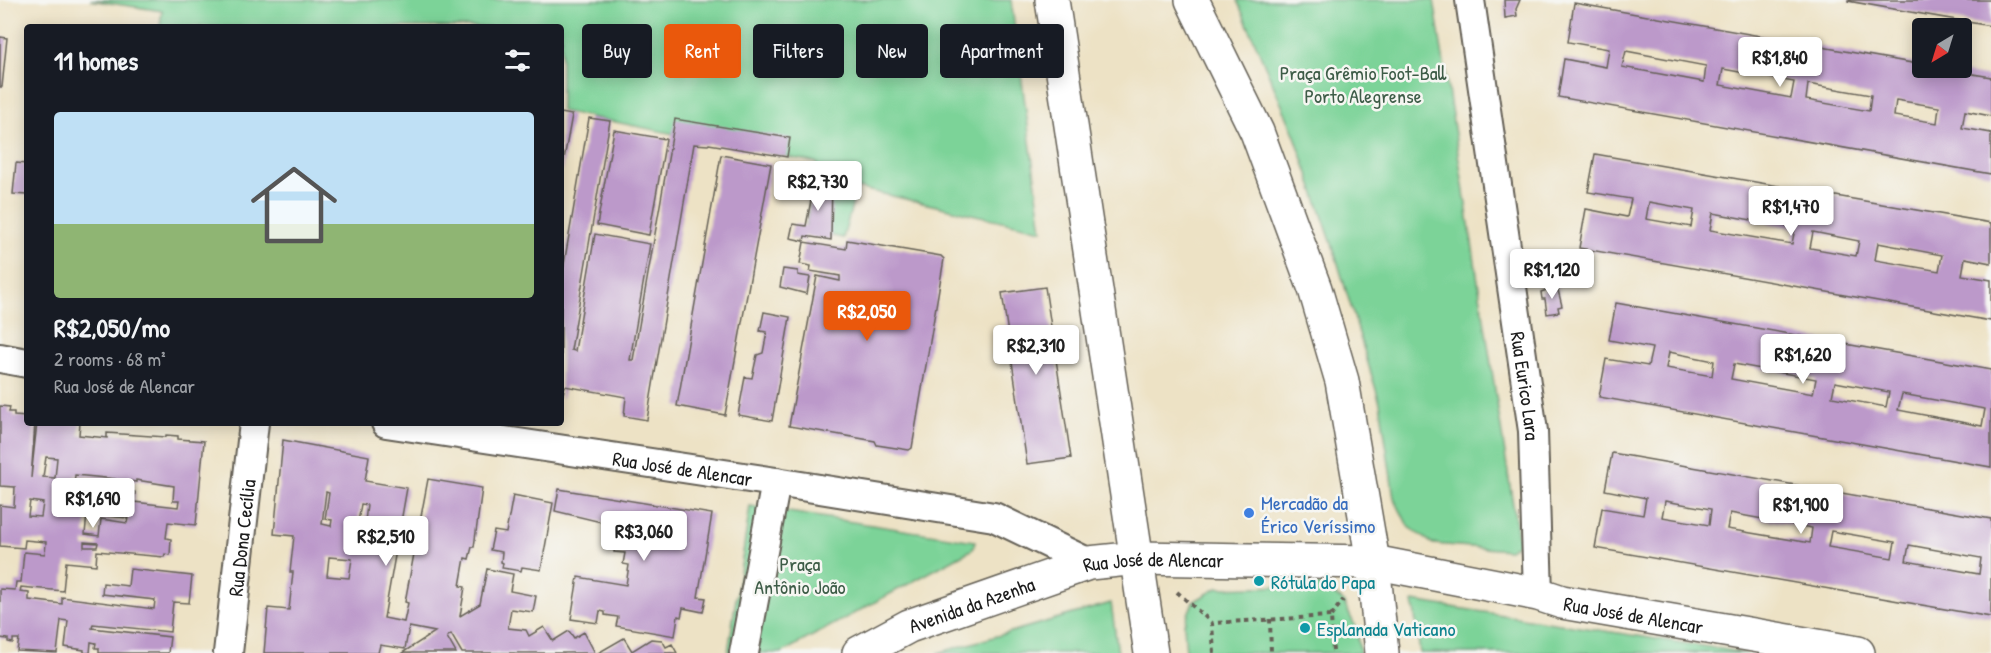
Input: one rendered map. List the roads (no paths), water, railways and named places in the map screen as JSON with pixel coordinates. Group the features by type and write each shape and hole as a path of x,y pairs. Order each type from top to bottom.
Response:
{"main road":[{"path":"1052,0 1151,653"},
{"path":"1192,0 1257,132 1314,289 1342,381 1373,562 1382,653"},
{"name":"Rua José de Alencar","path":"1089,563 1138,558 1373,562 1538,594 1562,602 1858,653"},
{"name":"Avenida da Azenha","path":"859,653 909,626 1089,563"}],"street":[{"name":"Rua Eurico Lara","path":"1470,0 1533,430 1538,594"},
{"path":"0,358 24,362"},
{"name":"Rua Dona Cecília","path":"228,653 254,426"},
{"name":"Rua José de Alencar","path":"406,426 776,482 994,518 1089,563"},
{"path":"744,653 776,482"}],"place":[{"name":"Mercadão da Érico Veríssimo","path":"1249,513"},
{"name":"Rótula do Papa","path":"1259,581"},
{"name":"Esplanada Vaticano","path":"1305,628"}],"park label":[{"name":"Praça Grêmio Foot-Ball Porto Alegrense","path":"1363,84"},
{"name":"Praça Antônio João","path":"800,574"}]}
